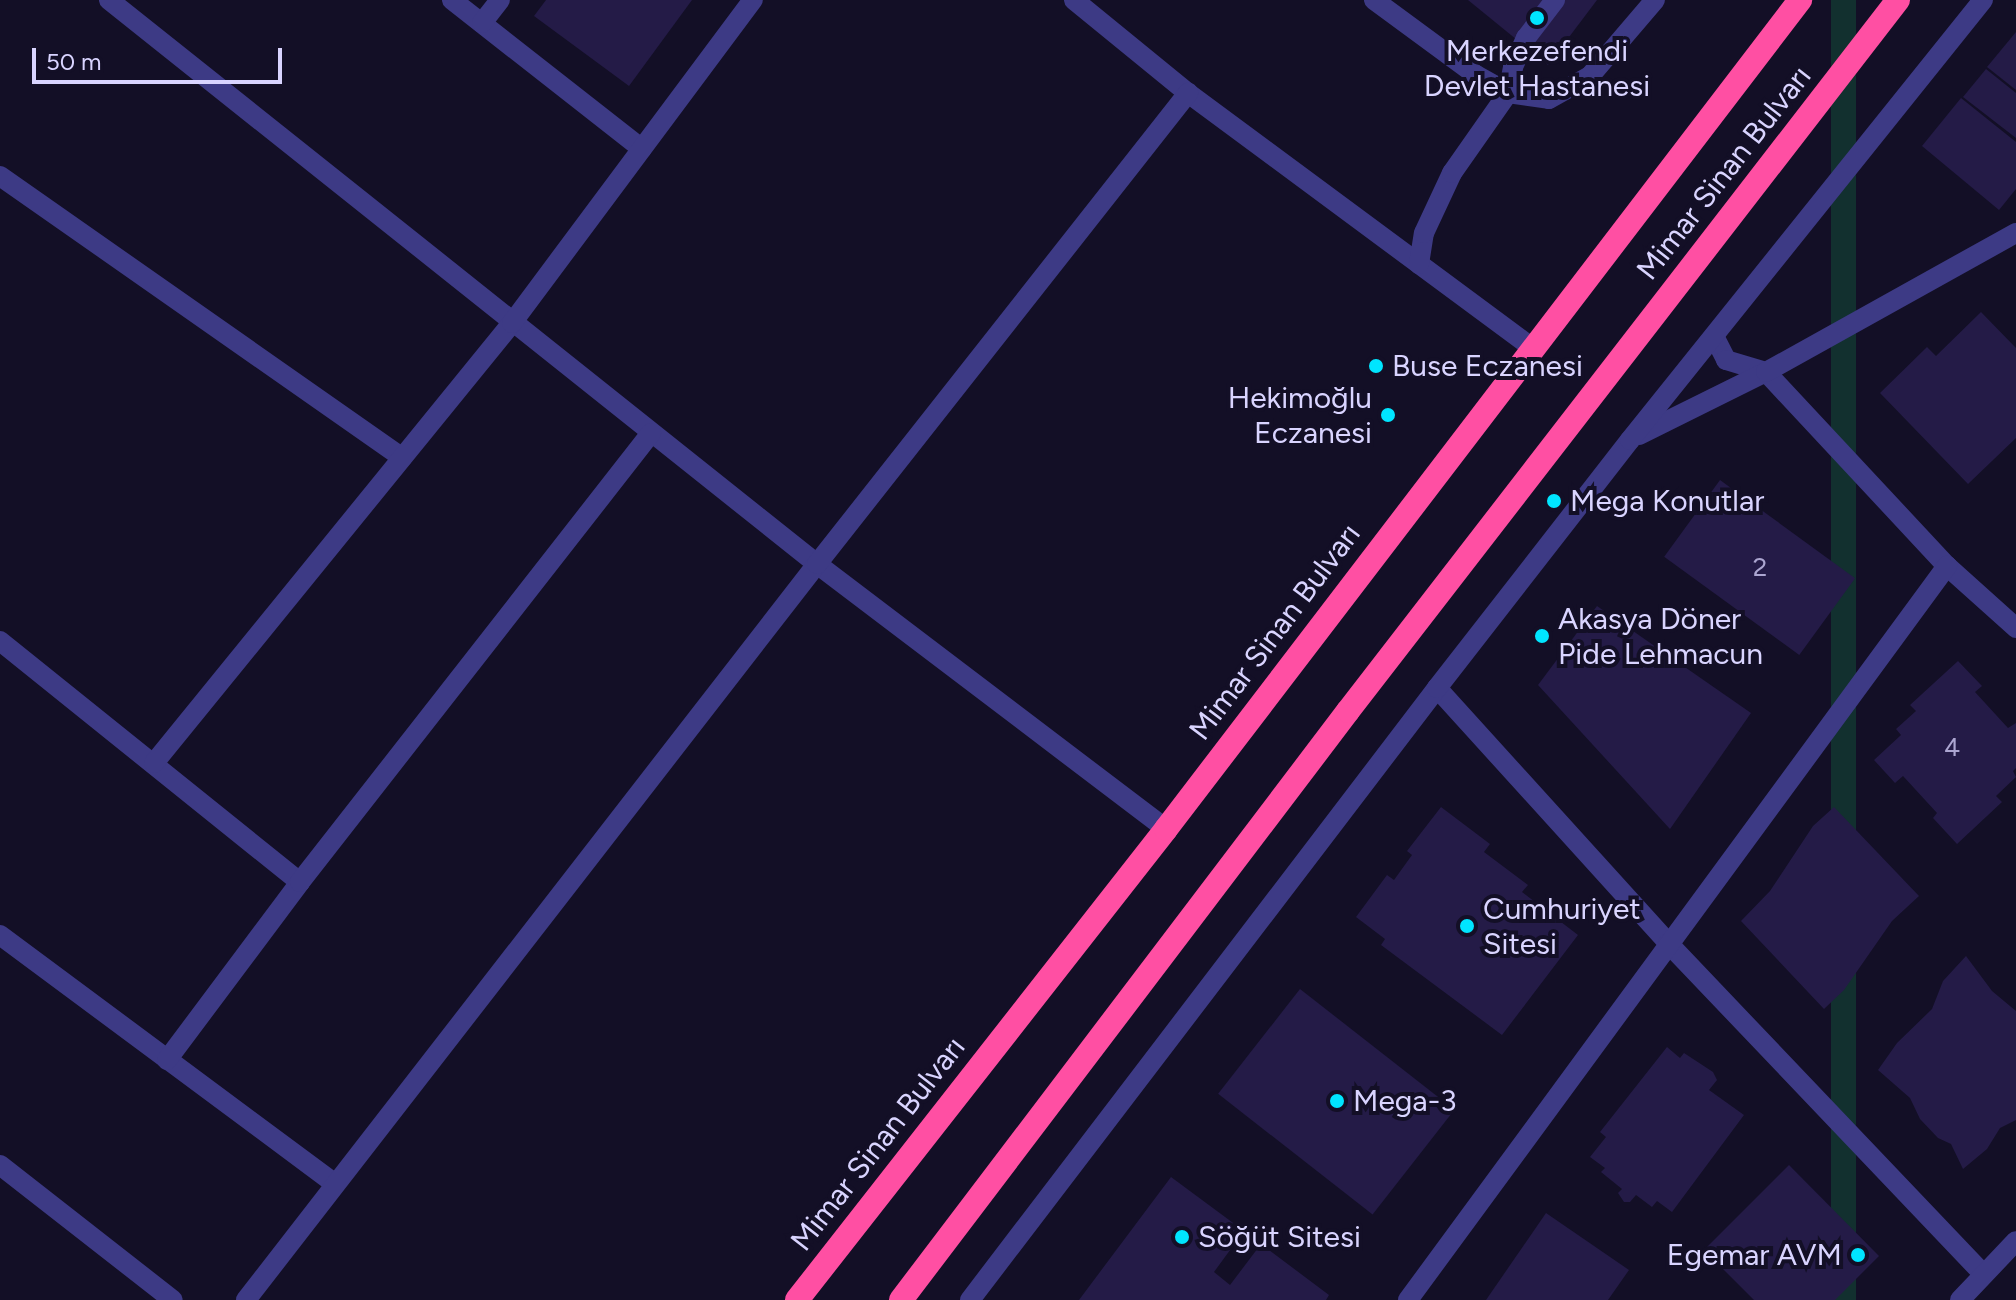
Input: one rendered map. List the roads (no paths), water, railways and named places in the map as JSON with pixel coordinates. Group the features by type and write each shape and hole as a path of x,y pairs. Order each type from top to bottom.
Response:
{"highway":[{"name":"Mimar Sinan Bulvarı","path":"797,1300 1166,829 1800,0"},
{"name":"Mimar Sinan Bulvarı","path":"901,1300 1348,711 1898,0"}],"street":[{"path":"109,0 817,564 1166,829"},
{"path":"452,0 642,149"},
{"path":"482,23 500,0"},
{"path":"154,763 512,323 753,0"},
{"path":"1074,0 1188,93 1533,348"},
{"path":"1374,0 1476,75 1508,93 1549,99 1590,76 1655,0"},
{"path":"1419,264 1424,233 1452,173 1508,93 1513,67 1526,38 1555,0"},
{"path":"970,1300 1630,440 1983,0"},
{"path":"246,1300 817,564 1188,93"},
{"path":"0,176 402,458"},
{"path":"1630,440 1766,372 2016,233"},
{"path":"1714,336 1726,360 1766,372 1947,566 2016,628"},
{"path":"167,1060 300,882 651,433"},
{"path":"1408,1300 1947,566"},
{"path":"0,641 300,882"},
{"path":"1437,688 1668,943 1983,1274"},
{"path":"0,935 335,1184"},
{"path":"0,1165 173,1300"},
{"path":"1960,1300 2016,1241"}],"place":[{"name":"Merkezefendi Devlet Hastanesi","path":"1537,18"},
{"name":"Buse Eczanesi","path":"1376,366"},
{"name":"Hekimoğlu Eczanesi","path":"1388,415"},
{"name":"Mega Konutlar","path":"1554,501"},
{"name":"Akasya Döner Pide Lehmacun","path":"1542,636"},
{"name":"Cumhuriyet Sitesi","path":"1467,926"},
{"name":"Mega-3","path":"1337,1101"},
{"name":"Söğüt Sitesi","path":"1182,1237"},
{"name":"Egemar AVM","path":"1858,1255"}]}
